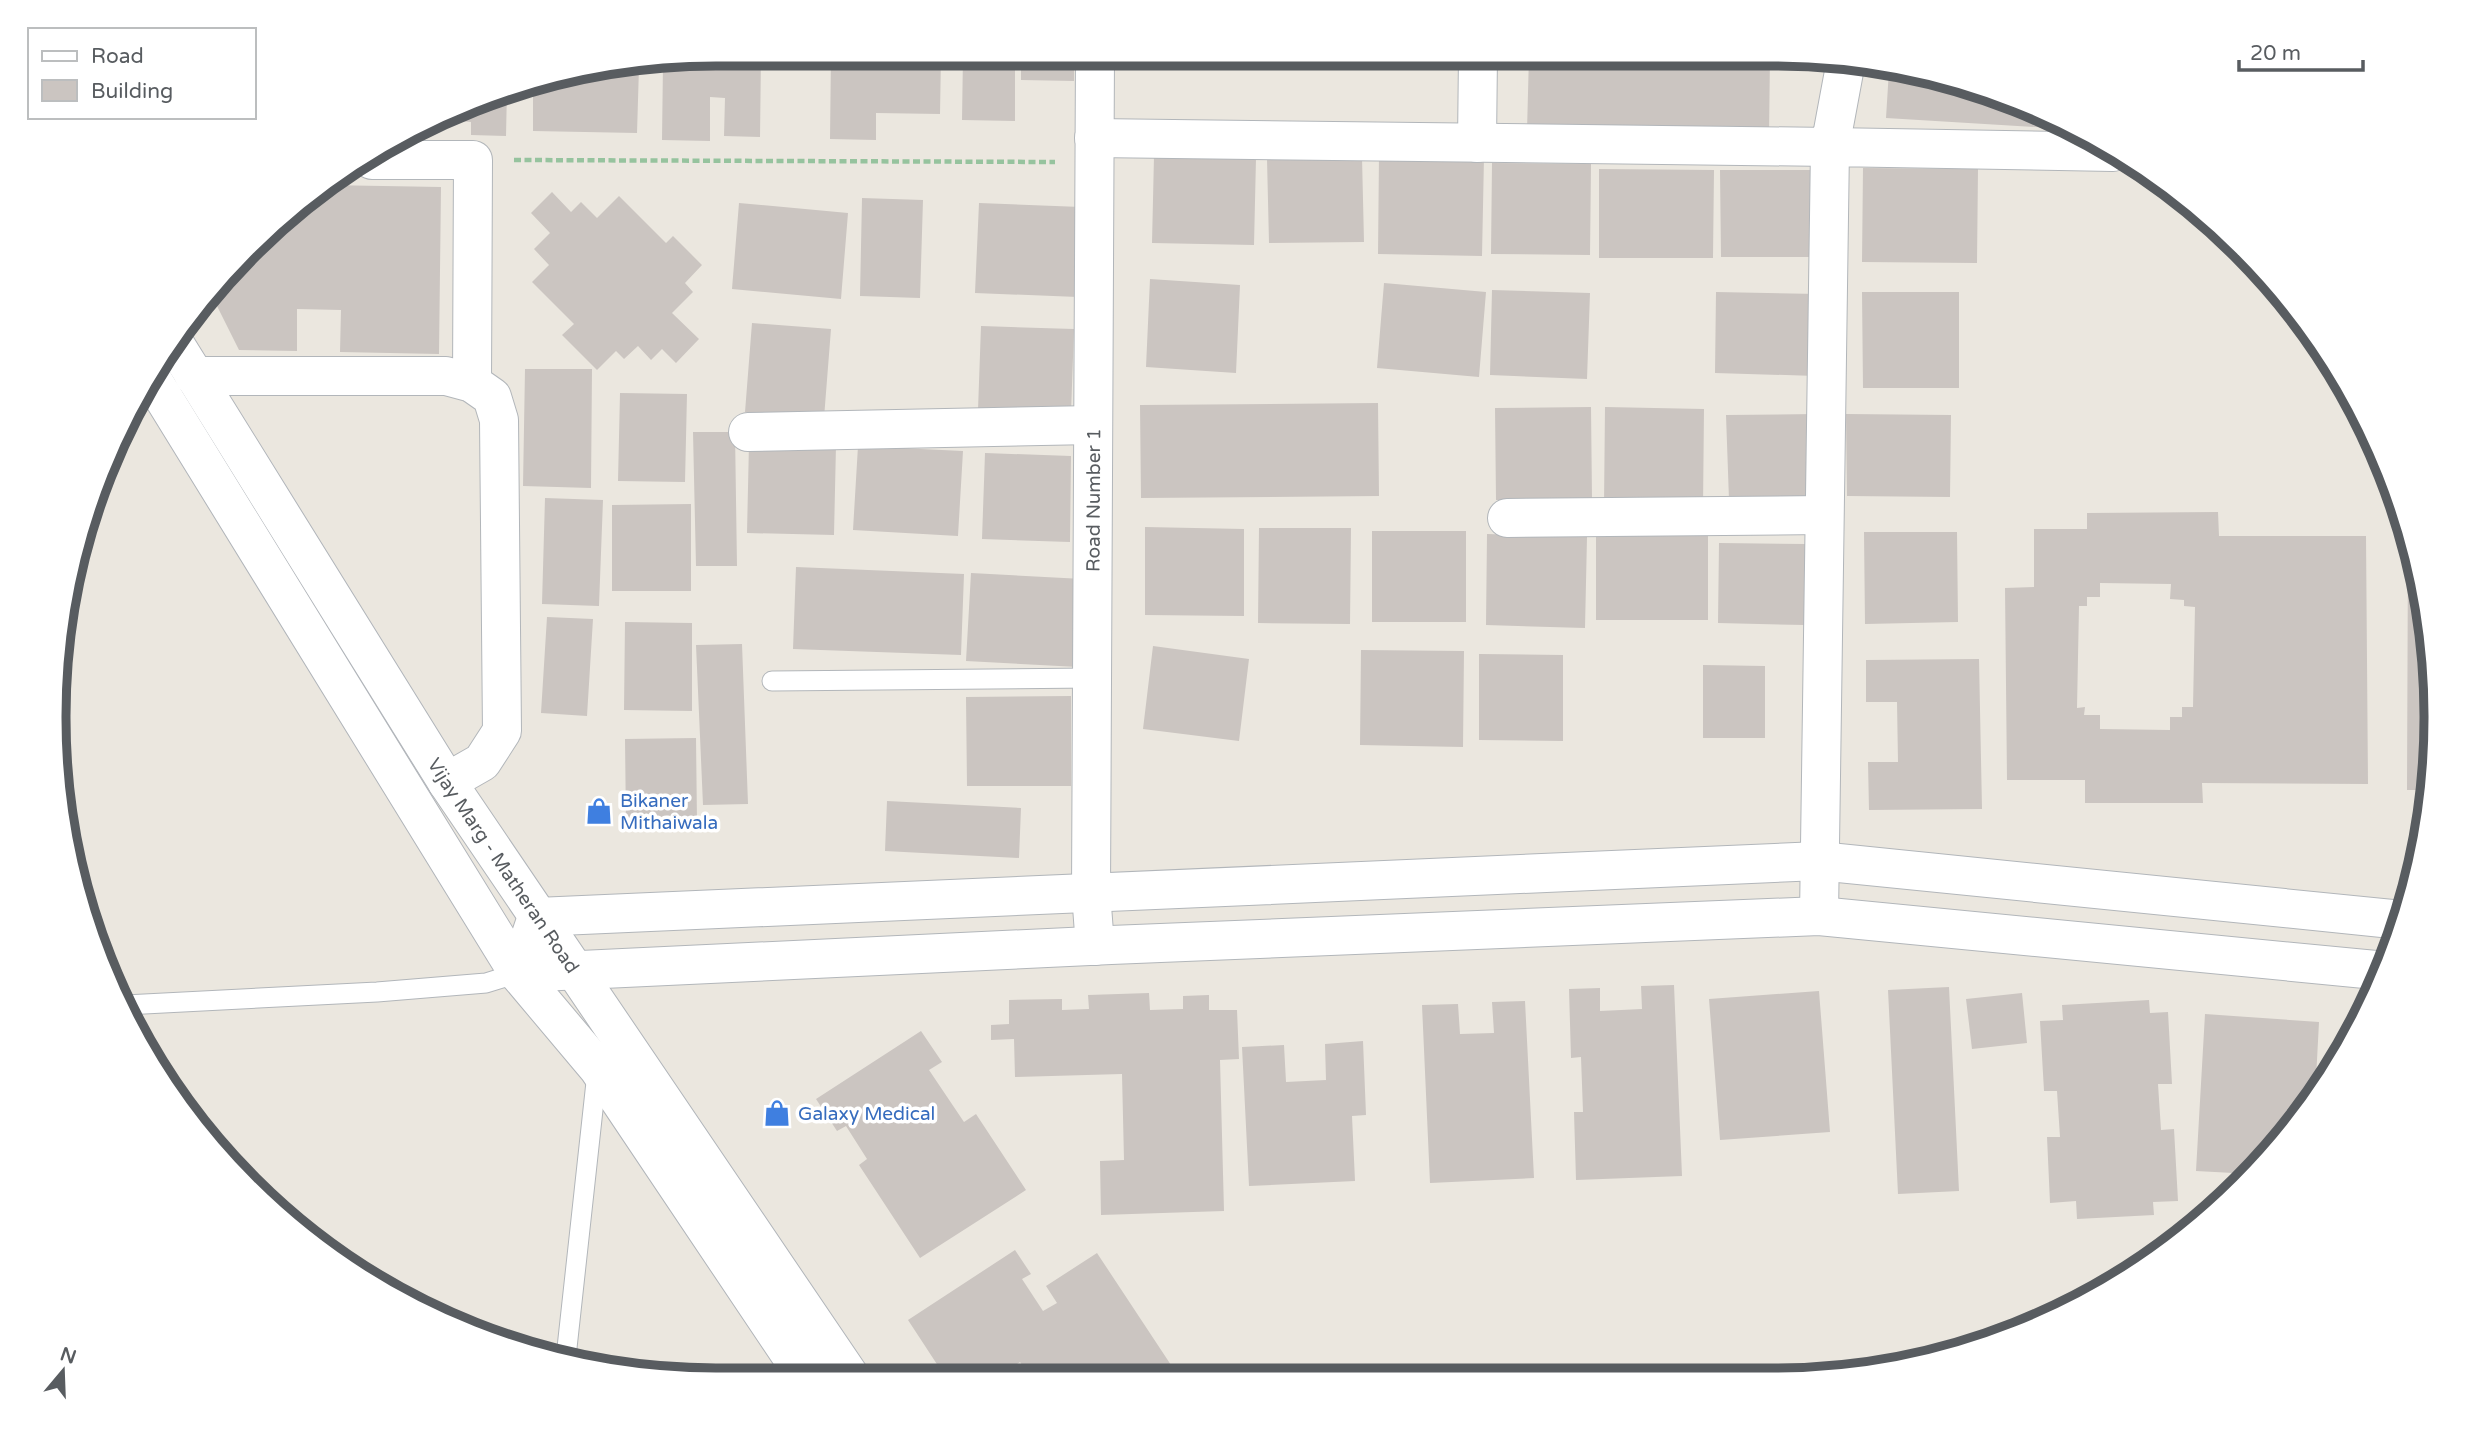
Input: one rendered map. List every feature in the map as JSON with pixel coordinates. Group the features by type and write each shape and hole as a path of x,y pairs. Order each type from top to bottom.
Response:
{"street":[{"name":"Road Number 1","path":"1095,66 1091,892 1095,946"},
{"path":"1478,66 1478,143"},
{"path":"1819,916 1830,147 1844,71"},
{"path":"1094,150 1478,143 2095,152"},
{"path":"382,160 473,160 472,383"},
{"name":"Vijay Marg - Matheran Road","path":"179,351 447,782 844,1368"},
{"path":"194,376 446,376 472,383 492,397 499,421 502,731 482,762 447,782"},
{"name":"Vijay Marg - Matheran Road","path":"157,387 517,973 598,1068 799,1368"},
{"path":"748,432 1093,425"},
{"path":"1507,519 1824,515"},
{"path":"2373,970 1819,916 517,973 537,916 1819,861 2392,919"}],"lane":[{"path":"772,681 1092,678"},
{"path":"134,1005 486,984 517,973"},
{"path":"567,1349 598,1068"}],"path":[{"path":"473,160 1094,150"}],"building":[{"path":"761,66 760,137 724,136 725,98 710,97 710,141 662,140 663,69"},
{"path":"831,66 941,66 940,114 876,113 876,140 830,139"},
{"path":"963,66 1015,66 1015,121 962,120"},
{"path":"1021,66 1074,66 1074,81 1021,80"},
{"path":"1529,66 1770,66 1769,135 1527,131"},
{"path":"639,71 637,133 533,131 533,94 590,79"},
{"path":"1889,77 1983,101 2049,128 1886,118"},
{"path":"507,101 506,136 471,135 471,122 459,121"},
{"path":"1379,155 1484,157 1482,256 1378,254"},
{"path":"1154,156 1256,158 1254,245 1152,243"},
{"path":"1362,157 1364,242 1269,243 1267,159"},
{"path":"1492,163 1591,164 1590,255 1491,254"},
{"path":"1863,168 1978,169 1977,263 1862,262"},
{"path":"1599,169 1714,170 1713,258 1599,258"},
{"path":"1720,170 1818,170 1818,257 1721,257"},
{"path":"343,185 441,187 439,354 340,352 341,310 297,309 297,351 239,350 216,303 257,257 321,201"},
{"path":"552,192 571,212 581,202 597,218 619,196 666,243 673,236 702,265 685,283 693,292 672,313 699,339 676,363 662,349 651,360 638,346 624,359 616,351 597,370 562,335 574,324 532,282 549,265 534,249 550,233 531,213"},
{"path":"862,198 923,200 920,298 860,296"},
{"path":"739,203 848,213 841,299 732,289"},
{"path":"979,203 1081,207 1078,297 975,293"},
{"path":"1150,279 1240,285 1236,373 1146,367"},
{"path":"1384,283 1486,292 1479,377 1377,368"},
{"path":"1492,290 1590,293 1587,379 1490,375"},
{"path":"1716,292 1818,294 1816,376 1715,373"},
{"path":"1862,292 1959,292 1959,388 1863,388"},
{"path":"752,323 831,329 824,418 745,412"},
{"path":"981,326 1074,329 1071,413 978,410"},
{"path":"525,369 592,369 591,488 523,486"},
{"path":"620,393 687,394 685,482 618,481"},
{"path":"1378,403 1379,496 1141,498 1140,405"},
{"path":"1591,407 1592,499 1496,500 1495,408"},
{"path":"1605,407 1704,409 1703,507 1604,505"},
{"path":"1816,414 1818,498 1729,500 1726,415"},
{"path":"1846,414 1951,415 1950,497 1847,496"},
{"path":"693,432 735,432 737,566 696,566"},
{"path":"749,443 836,445 834,535 747,533"},
{"path":"858,446 963,451 958,536 853,530"},
{"path":"985,453 1071,456 1070,542 982,539"},
{"path":"545,498 603,500 599,606 542,604"},
{"path":"691,504 691,591 612,591 612,505"},
{"path":"2218,512 2219,536 2366,536 2368,784 2202,783 2203,803 2085,803 2085,780 2007,780 2005,588 2034,587 2034,529 2087,529 2087,513","holes":["2100,583 2171,584 2170,599 2184,600 2184,606 2195,607 2193,707 2182,707 2182,717 2170,717 2170,730 2100,729 2100,715 2084,715 2085,707 2077,708 2079,606 2087,606 2087,597 2100,597"]},
{"path":"1145,527 1244,529 1244,616 1145,615"},
{"path":"1259,528 1351,528 1350,624 1258,623"},
{"path":"1372,531 1466,531 1466,622 1372,622"},
{"path":"1864,532 1957,532 1958,622 1865,624"},
{"path":"1487,534 1587,537 1585,628 1486,625"},
{"path":"1596,535 1708,535 1708,620 1596,620"},
{"path":"1719,543 1806,544 1805,625 1718,623"},
{"path":"796,567 964,574 961,655 793,649"},
{"path":"971,573 1083,579 1078,667 966,661"},
{"path":"2408,573 2419,632 2424,717 2420,790 2407,790"},
{"path":"547,617 593,619 587,716 541,713"},
{"path":"625,622 692,623 692,711 624,710"},
{"path":"742,644 748,804 703,805 696,645"},
{"path":"1153,646 1249,659 1239,741 1143,729"},
{"path":"1361,650 1464,651 1463,747 1360,745"},
{"path":"1479,654 1563,655 1563,741 1479,740"},
{"path":"1979,659 1982,809 1869,810 1868,762 1898,762 1897,702 1866,702 1866,660"},
{"path":"1703,665 1765,666 1765,738 1703,738"},
{"path":"1071,696 1071,786 967,786 966,697"},
{"path":"696,738 697,823 626,824 625,739"},
{"path":"887,801 1021,808 1019,858 885,851"},
{"path":"1674,985 1682,1176 1576,1180 1574,1112 1583,1112 1581,1057 1571,1058 1569,989 1600,988 1600,1011 1642,1009 1641,986"},
{"path":"1949,987 1959,1191 1898,1194 1888,990"},
{"path":"1819,991 1830,1132 1720,1140 1709,999"},
{"path":"1149,993 1150,1010 1183,1009 1183,996 1209,995 1209,1010 1237,1010 1239,1059 1220,1060 1224,1211 1101,1215 1100,1161 1124,1160 1122,1074 1015,1077 1014,1039 991,1040 991,1025 1009,1024 1009,1000 1062,999 1062,1010 1089,1009 1088,995"},
{"path":"2022,993 2027,1043 1972,1049 1966,999"},
{"path":"2149,1000 2150,1013 2168,1012 2172,1084 2158,1084 2161,1130 2174,1129 2178,1201 2153,1202 2154,1215 2077,1219 2076,1201 2050,1203 2047,1137 2060,1137 2057,1091 2044,1091 2040,1021 2063,1020 2062,1005"},
{"path":"1525,1001 1534,1178 1430,1183 1422,1005 1458,1004 1460,1034 1494,1033 1492,1002"},
{"path":"2205,1014 2319,1022 2316,1076 2263,1146 2238,1173 2196,1171"},
{"path":"921,1031 942,1062 929,1070 964,1122 976,1114 1026,1190 920,1258 859,1165 867,1159 846,1126 837,1131 816,1099"},
{"path":"1363,1041 1366,1115 1352,1116 1355,1181 1249,1186 1242,1047 1284,1045 1286,1082 1326,1080 1325,1044"},
{"path":"1015,1250 1031,1274 1022,1279 1043,1311 1057,1303 1046,1286 1097,1253 1171,1365 1166,1368 1024,1368 1020,1362 1011,1368 939,1368 908,1320"}],"place":[{"name":"Bikaner Mithaiwala","path":"599,811"},
{"name":"Galaxy Medical","path":"777,1113"}]}
